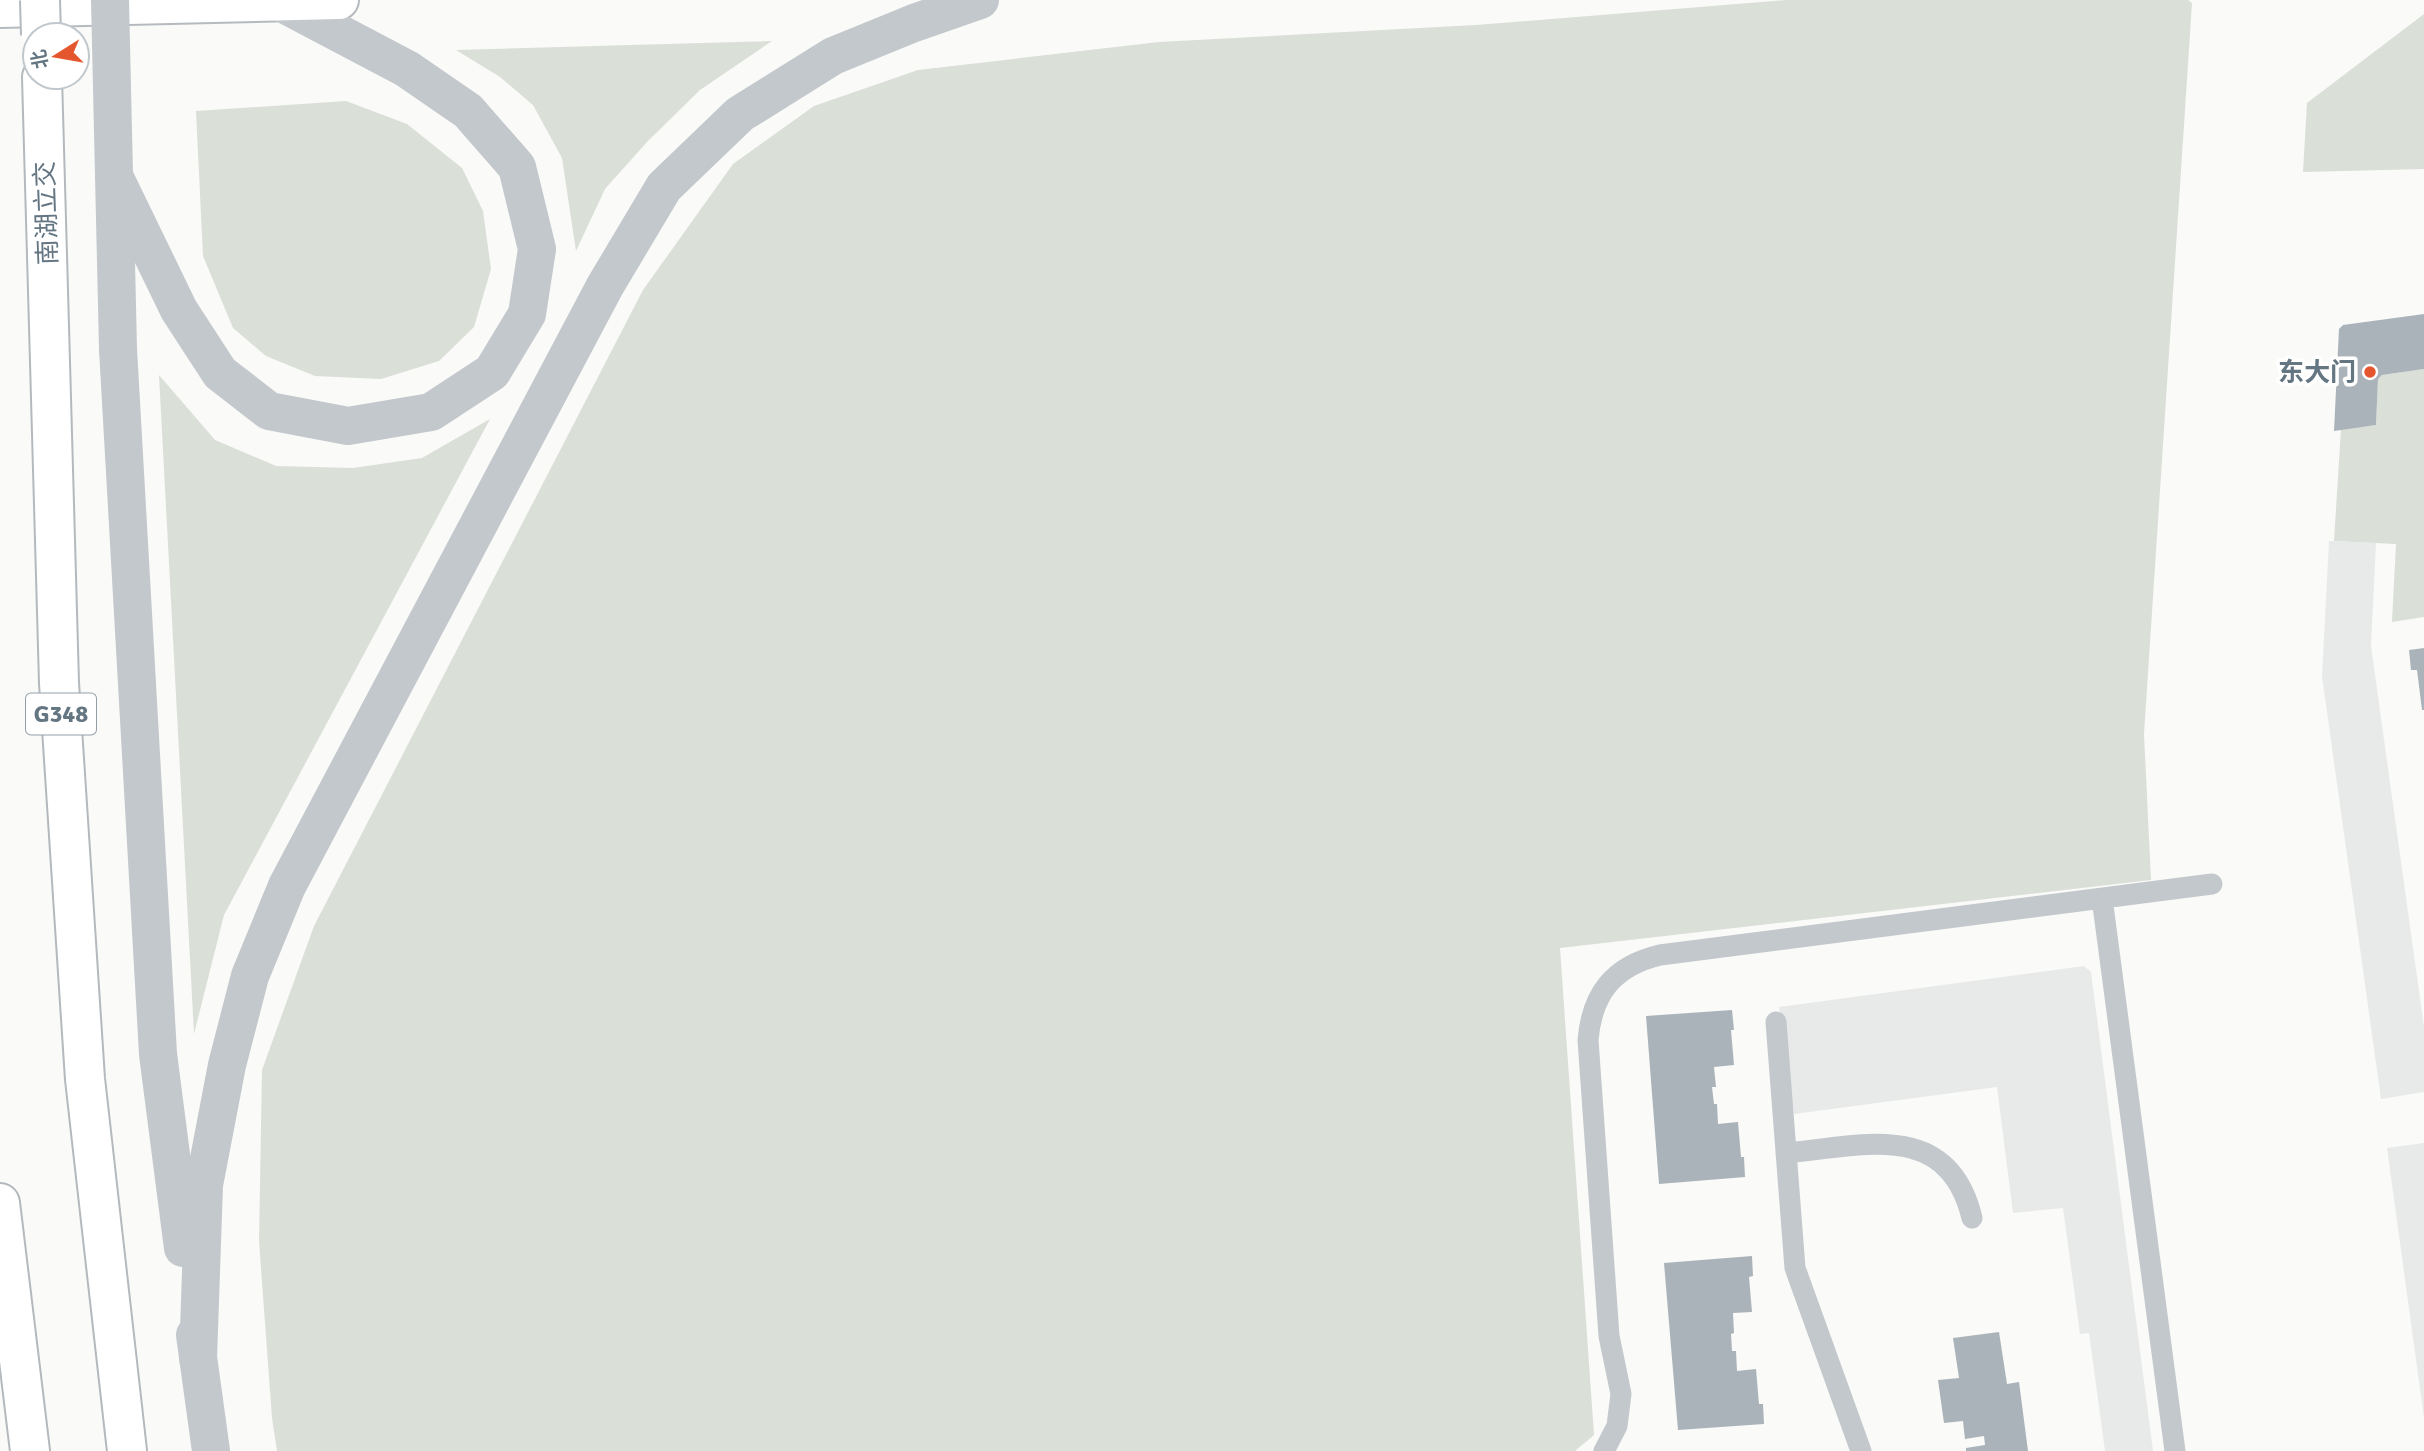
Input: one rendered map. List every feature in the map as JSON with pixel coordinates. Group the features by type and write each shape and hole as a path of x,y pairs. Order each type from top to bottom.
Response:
{"main road":[{"path":"40,0 41,21"},
{"path":"0,8 339,0"},
{"name":"南湖立交","path":"42,91 59,683 85,1079 127,1451"},
{"path":"0,1203 30,1451"}],"street":[{"path":"110,0 118,349 158,1054 211,1451"},
{"path":"198,1359 204,1185 227,1065 250,976 287,886 605,286 664,187 740,114 833,56 980,0"},
{"path":"114,176 178,310 220,373 269,411 348,426 417,414 430,411 492,372 527,314 537,249 517,167 468,111 407,69 278,1"}],"lane":[{"path":"1604,1451 1617,1426 1622,1394 1609,1336 1588,1040 1591,1015 1606,986 1623,970 1633,963 1660,955 2212,884"},
{"path":"2102,898 2175,1451"},
{"path":"1776,1022 1795,1268 1861,1451"},
{"path":"1786,1153 1885,1144 1922,1151 1942,1163 1952,1175 1972,1218"}],"shaded area":[{"path":"1787,0 2188,0 2192,3 2144,734 2151,880 1560,948 1594,1435 1575,1451 277,1451 272,1418 259,1241 262,1070 314,926 643,290 733,164 814,106 918,70 1159,42 1476,25"},
{"path":"2424,14 2424,169 2303,172 2307,103"},
{"path":"772,41 700,90 647,142 605,189 576,251 562,158 533,105 500,77 456,50"},
{"path":"346,101 407,124 462,168 483,211 491,269 474,327 439,361 381,379 315,376 266,356 233,328 203,256 196,111"},
{"path":"2424,369 2424,617 2392,622 2396,544 2334,541 2341,429 2376,425 2378,379 2382,375"},
{"path":"159,375 215,440 276,466 353,468 422,458 490,419 224,915 194,1034"},
{"path":"2329,541 2376,543 2371,646 2424,1027 2424,1092 2381,1099 2322,676"},
{"path":"2084,966 2091,972 2153,1451 2105,1451 2089,1333 2080,1334 2063,1208 2013,1213 1997,1087 1794,1114 1779,1007"},
{"path":"2424,1143 2424,1418 2387,1148"}],"building":[{"name":"东大门","path":"2424,314 2424,369 2382,375 2378,379 2376,425 2334,431 2339,329 2343,325"},
{"path":"2424,648 2422,710 2417,670 2411,670 2409,650"},
{"path":"1732,1010 1734,1065 1714,1067 1716,1087 1712,1087 1714,1104 1717,1104 1718,1124 1738,1122 1745,1177 1659,1184 1646,1016"},
{"path":"1752,1256 1753,1276 1749,1277 1752,1312 1733,1313 1732,1351 1736,1351 1737,1371 1756,1369 1764,1424 1678,1430 1664,1263"},
{"path":"1999,1332 2007,1384 2019,1382 2028,1451 1966,1451 1966,1448 1985,1445 1984,1436 1965,1439 1963,1421 1944,1423 1938,1380 1959,1378 1953,1338"}],"place":[{"name":"东大门","path":"2370,372"}]}
